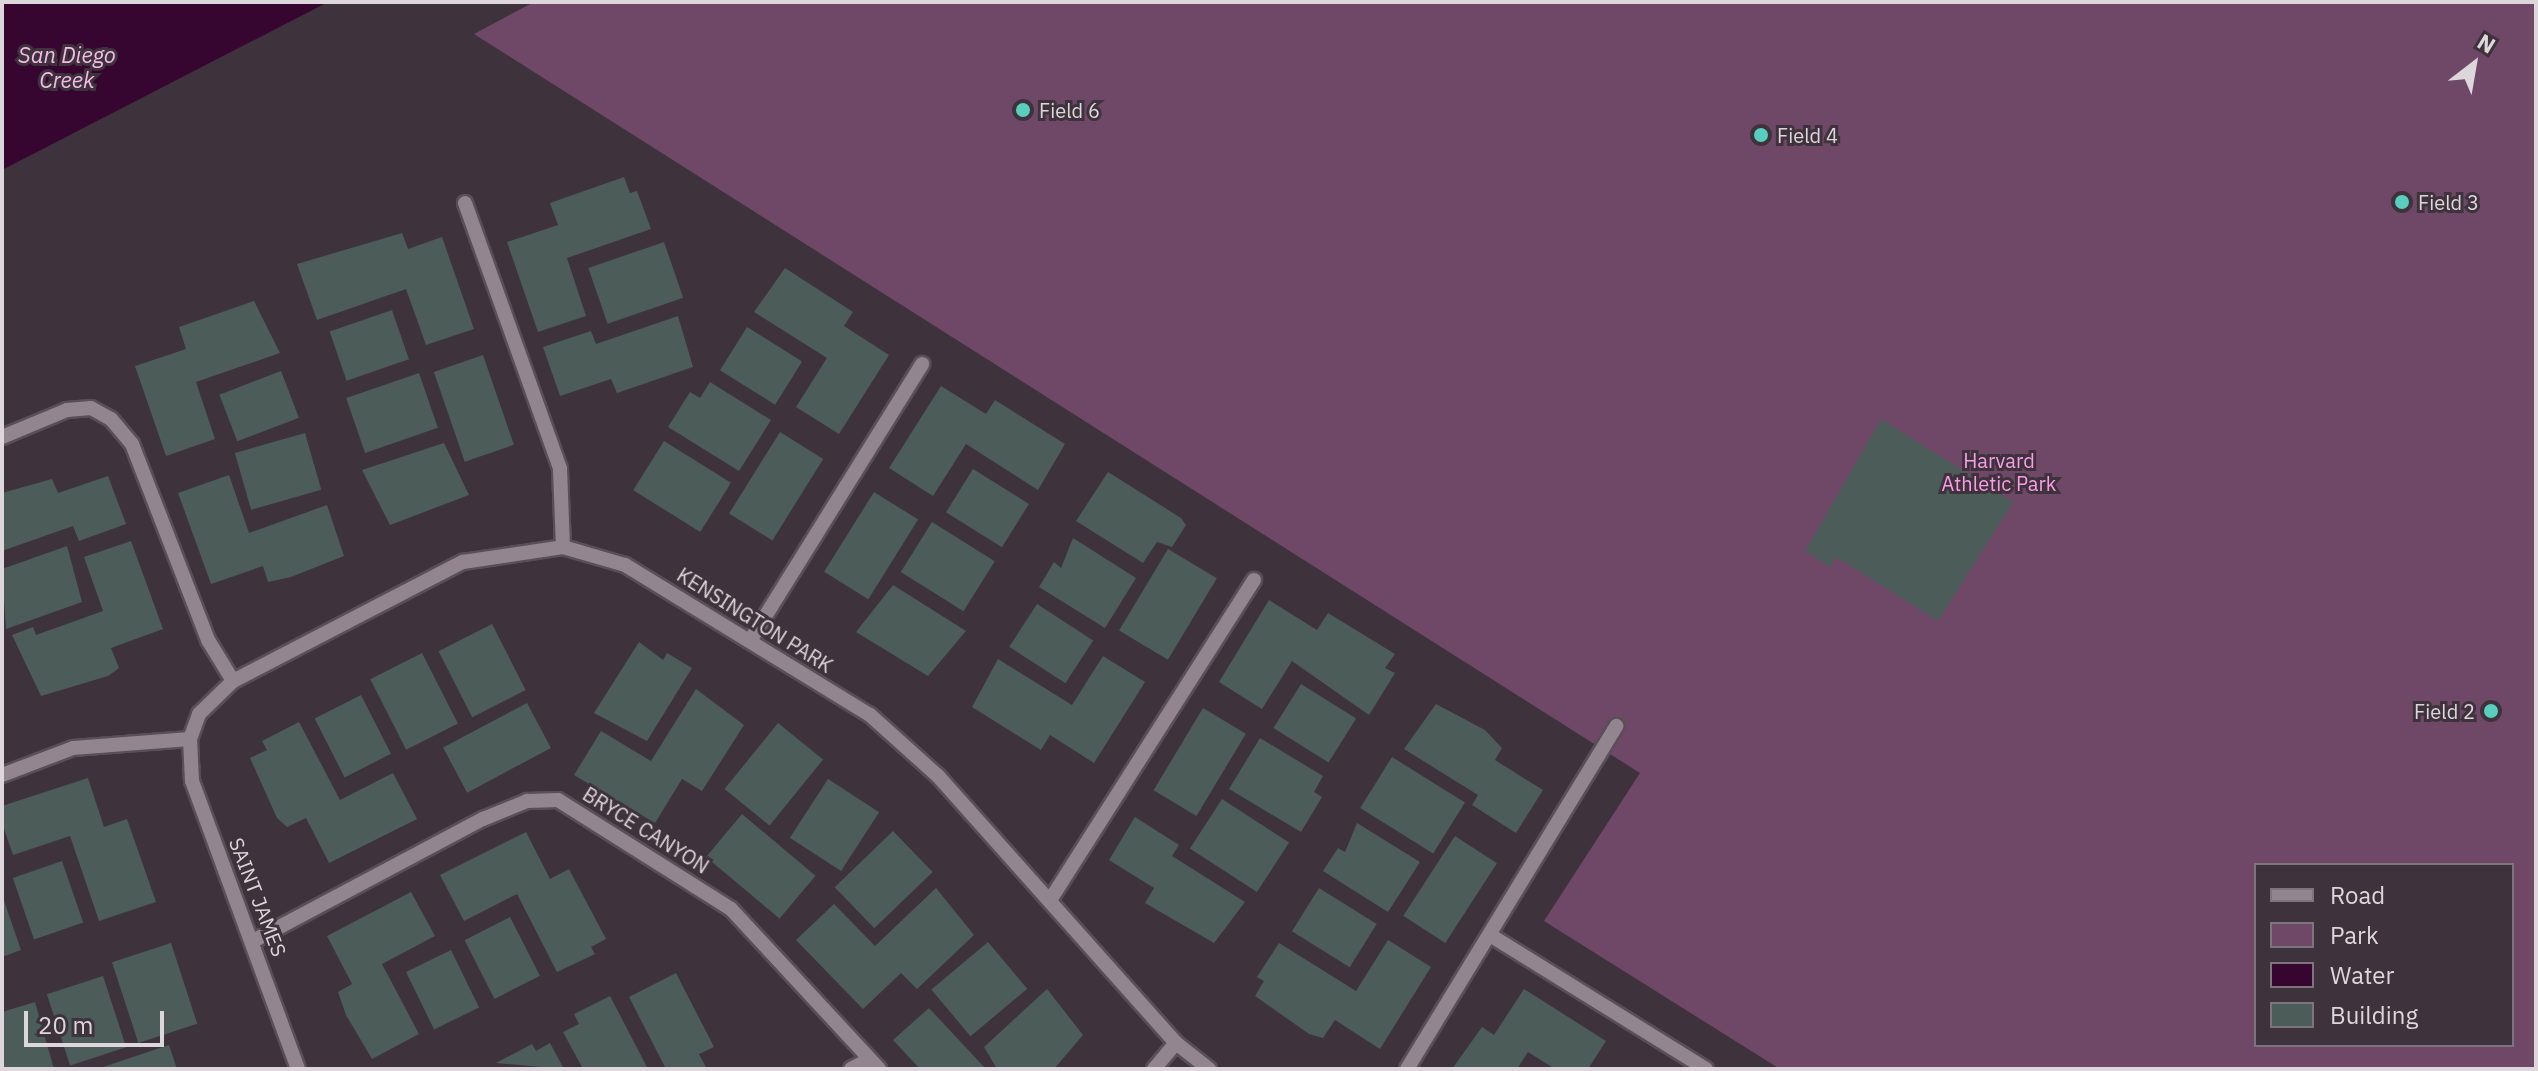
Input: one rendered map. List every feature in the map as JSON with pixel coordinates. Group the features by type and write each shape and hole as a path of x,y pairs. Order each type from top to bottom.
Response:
{"street":[{"path":"465,203 560,469 563,547"},
{"path":"751,639 922,364"},
{"path":"2,437 67,410 91,408 111,419 132,444 208,640 233,681"},
{"name":"KENSINGTON PARK","path":"190,739 199,714 233,681 463,562 563,547 625,565 751,639 870,715 1052,897 1176,1043 1209,1069"},
{"path":"1052,897 1254,580"},
{"path":"1407,1069 1616,726"},
{"path":"2,775 73,748 190,739"},
{"name":"SAINT JAMES","path":"190,739 192,781 255,940 298,1069"},
{"name":"BRYCE CANYON","path":"255,940 483,819 527,801 558,800 731,909 875,1064"},
{"path":"1490,935 1706,1069"},
{"path":"1154,1069 1176,1043"},
{"path":"851,1069 875,1064"}],"green space":[{"name":"Harvard Athletic Park","path":"534,2 2536,2 2536,1069 1780,1069 1544,921 1640,773 474,34"}],"water":[{"name":"San Diego Creek","path":"2,2 328,2 2,170"}],"building":[{"path":"624,177 630,193 637,191 651,229 567,258 586,316 538,332 507,242 558,225 550,203"},
{"path":"402,233 408,249 442,237 474,329 426,345 406,289 317,320 297,264"},
{"path":"664,242 683,298 608,324 588,268"},
{"path":"785,268 853,312 844,326 889,355 839,434 796,407 827,358 754,312"},
{"path":"254,301 280,353 196,382 215,439 166,456 135,366 186,349 179,327"},
{"path":"392,310 409,359 347,381 330,331"},
{"path":"678,316 693,367 617,393 611,379 560,396 543,347 591,331 596,344"},
{"path":"747,327 802,361 775,405 720,370"},
{"path":"483,355 514,445 465,462 434,372"},
{"path":"281,371 299,418 237,441 219,395"},
{"path":"419,373 438,428 365,453 346,398"},
{"path":"710,382 771,420 739,471 668,427 690,392 700,398"},
{"path":"941,386 986,414 995,400 1065,444 1038,490 966,444 933,496 889,468"},
{"path":"1881,419 2013,502 1938,621 1836,557 1830,567 1805,551"},
{"path":"780,432 823,459 772,540 729,513"},
{"path":"305,433 321,490 251,510 235,453"},
{"path":"664,441 731,483 700,532 633,490"},
{"path":"444,443 469,495 390,525 362,470"},
{"path":"973,469 1029,504 1002,547 946,512"},
{"path":"1108,472 1181,518 1186,525 1172,547 1157,542 1143,563 1076,521"},
{"path":"229,475 249,533 327,505 344,556 291,577 268,582 263,566 211,584 178,493"},
{"path":"108,476 126,524 79,541 73,526 2,551 2,493 52,479 58,493"},
{"path":"874,492 918,520 868,599 824,572"},
{"path":"932,522 995,561 963,611 901,572"},
{"path":"1073,538 1136,578 1105,628 1039,587 1054,562 1061,568"},
{"path":"131,541 163,629 111,648 119,668 108,676 41,696 12,635 33,627 36,635 103,611 84,557"},
{"path":"67,546 82,602 6,629 2,569"},
{"path":"1168,549 1217,578 1168,660 1119,630"},
{"path":"893,585 966,631 928,676 856,632"},
{"path":"1269,600 1317,630 1328,613 1395,654 1385,668 1395,673 1369,715 1292,661 1262,709 1219,682"},
{"path":"1037,604 1093,640 1065,683 1009,647"},
{"path":"492,624 526,690 472,717 439,651"},
{"path":"639,642 663,660 667,653 692,668 647,741 594,713"},
{"path":"422,653 458,723 406,750 370,679"},
{"path":"1103,656 1145,682 1094,763 1050,735 1041,750 972,707 998,659 1072,705"},
{"path":"1301,684 1356,718 1329,763 1273,728"},
{"path":"696,689 744,725 702,791 682,779 655,823 574,775 601,731 651,761"},
{"path":"361,695 391,754 345,777 315,719"},
{"path":"527,703 551,748 467,793 443,748"},
{"path":"1436,704 1485,730 1502,748 1495,760 1543,790 1516,833 1472,805 1478,795 1404,749"},
{"path":"1203,708 1246,734 1196,816 1154,790"},
{"path":"299,722 340,800 393,773 417,819 329,863 306,818 287,827 277,818 250,758 267,750 262,741"},
{"path":"778,723 823,760 770,826 725,789"},
{"path":"1260,738 1323,776 1314,792 1322,797 1301,832 1229,789"},
{"path":"1392,757 1465,803 1433,853 1360,808"},
{"path":"88,778 104,827 127,819 156,902 99,921 70,836 13,855 2,823 2,806"},
{"path":"828,779 879,812 841,871 790,838"},
{"path":"1222,799 1289,843 1257,892 1190,848"},
{"path":"742,814 816,876 780,919 706,857"},
{"path":"1135,817 1179,845 1172,856 1245,902 1214,943 1145,903 1154,888 1109,860"},
{"path":"1357,823 1420,862 1388,912 1323,871 1338,848 1345,852"},
{"path":"893,831 933,872 874,928 835,887"},
{"path":"526,832 550,879 569,869 606,939 591,947 595,954 557,972 517,894 464,921 440,875"},
{"path":"1455,836 1497,863 1445,943 1403,916"},
{"path":"62,861 83,922 34,939 13,878"},
{"path":"936,888 974,935 917,989 901,973 863,1009 796,940 834,904 875,946"},
{"path":"1319,888 1377,924 1350,967 1292,931"},
{"path":"411,892 435,936 382,964 419,1034 372,1059 346,1015 338,992 352,984 327,936"},
{"path":"2,895 21,950 2,957"},
{"path":"510,917 540,976 495,999 465,940"},
{"path":"1388,940 1431,967 1380,1049 1335,1020 1323,1038 1309,1034 1255,996 1264,981 1257,977 1279,943 1356,991"},
{"path":"988,942 1027,989 971,1036 931,990"},
{"path":"171,943 197,1024 138,1043 112,962"},
{"path":"451,950 479,1008 434,1029 406,972"},
{"path":"676,973 714,1047 699,1054 707,1069 666,1069 629,997"},
{"path":"103,976 126,1047 70,1066 47,994"},
{"path":"1047,989 1083,1035 1054,1069 997,1069 984,1047"},
{"path":"1524,989 1606,1041 1588,1069 1555,1069 1528,1052 1517,1069 1452,1069 1482,1027 1494,1035"},
{"path":"610,996 648,1069 583,1069 563,1032 579,1024 574,1014"},
{"path":"35,1002 54,1069 2,1069 2,1012"},
{"path":"929,1008 986,1069 920,1069 893,1040"},
{"path":"550,1043 564,1069 496,1063 532,1044 536,1051"},
{"path":"169,1045 177,1069 100,1069 100,1068"}],"place":[{"name":"Field 6","path":"1023,110"},
{"name":"Field 4","path":"1761,135"},
{"name":"Field 3","path":"2402,202"},
{"name":"Field 2","path":"2491,711"}]}
